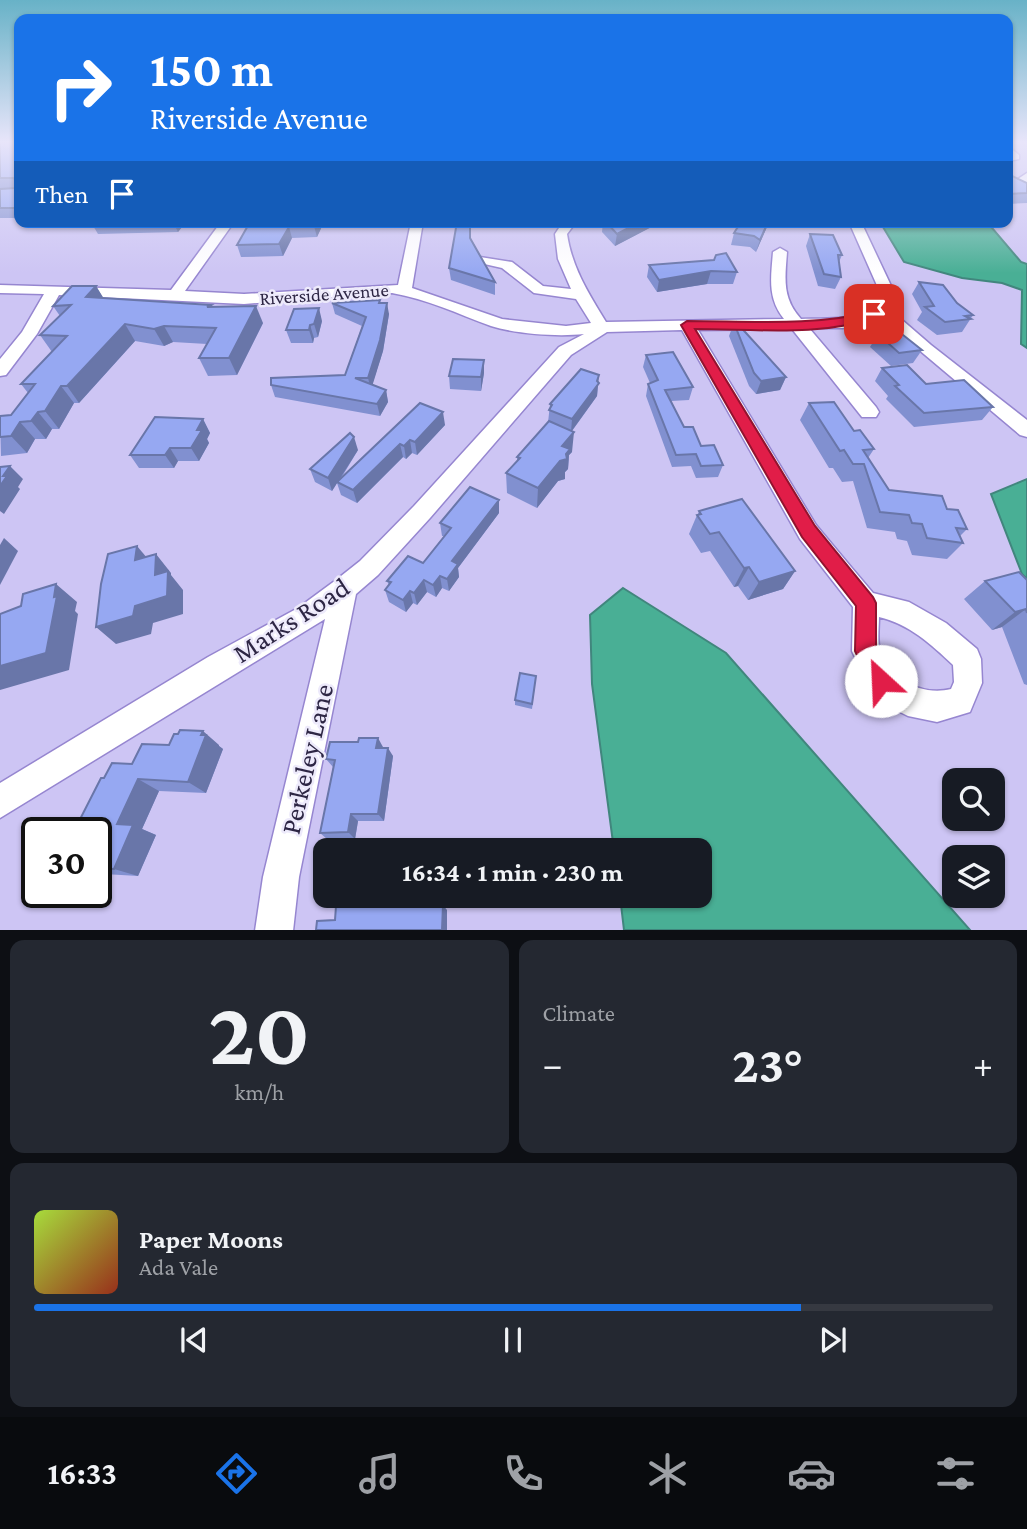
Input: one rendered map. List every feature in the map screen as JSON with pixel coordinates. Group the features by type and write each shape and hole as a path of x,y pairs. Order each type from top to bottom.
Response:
{"street":[{"path":"174,296 225,228"},
{"path":"404,290 416,228"},
{"path":"566,228 561,234 561,242 572,277 608,326"},
{"path":"858,228 886,290 880,309 925,349 1027,430"},
{"path":"780,252 777,289 783,308 869,412"},
{"path":"485,260 507,265 538,290 583,295"},
{"name":"Riverside Avenue","path":"0,289 269,299 371,289 404,290 499,323 539,330 566,331 608,326 844,323 874,314 880,309"},
{"path":"0,371 29,334 55,289"},
{"path":"687,325 808,531 866,603 866,651 881,681 908,701 937,707 960,702 968,683 967,659 937,632 900,610 866,603"},
{"name":"Marks Road","path":"0,802 218,667 307,617 345,588 369,568 422,512 565,351 608,326"},
{"path":"539,330 565,351"},
{"name":"Perkeley Lane","path":"274,930 281,877 345,588"}],"shaded area":[{"path":"884,228 992,228 1021,262 1027,264 1027,348 1021,344 1022,290 1002,283 962,278 904,262"},
{"path":"1027,479 1027,579 1022,574 991,494"},
{"path":"623,588 726,653 942,898 942,908 951,908 970,930 624,930 621,908 712,908 712,838 612,838 592,684 590,615"}],"building":[{"path":"1013,185 1027,185 1027,193 1013,194"},
{"path":"14,188 14,208 0,208 0,189"},
{"path":"247,228 288,228 279,244 237,245"},
{"path":"456,228 470,228 470,238 495,282 449,268"},
{"path":"612,228 628,228 617,234"},
{"path":"737,228 765,228 760,240 754,236 734,233"},
{"path":"810,234 833,235 842,255 838,255 841,277 824,274"},
{"path":"726,253 737,272 711,271 659,280 649,265 714,260 716,255"},
{"path":"919,282 943,285 957,303 973,315 965,316 971,319 945,322 925,307 934,306"},
{"path":"72,286 96,286 86,297 211,305 207,307 256,306 229,358 199,358 216,328 164,326 154,329 125,324 67,386 61,386 45,411 38,412 31,421 20,422 11,436 0,437 0,416 11,415 35,384 21,384 67,336 40,335 71,305 53,306"},
{"path":"380,300 379,303 387,303 380,340 368,378 355,378 386,390 377,404 271,385 271,378 345,375 366,317 332,303"},
{"path":"319,308 309,330 286,330 294,309"},
{"path":"736,322 786,377 761,381 754,373 734,323"},
{"path":"898,331 922,350 899,353 878,334"},
{"path":"673,352 693,387 665,390 684,427 693,427 701,446 714,445 723,465 701,466 696,454 676,455 648,384 658,380 646,355"},
{"path":"453,359 484,360 481,377 449,376"},
{"path":"907,365 926,384 964,380 993,407 924,413 895,386 899,385 882,368"},
{"path":"581,369 599,375 599,383 572,419 549,410 552,405 550,404"},
{"path":"834,402 854,431 860,430 874,449 863,450 889,490 942,496 947,509 958,510 967,529 956,528 963,543 927,538 922,524 912,523 909,515 880,512 864,464 853,464 844,450 840,451 809,403"},
{"path":"420,403 443,412 415,442 410,440 404,446 400,444 353,490 337,482"},
{"path":"155,417 203,419 197,430 202,430 191,448 170,448 165,455 130,455"},
{"path":"549,421 574,432 562,446 570,449 566,454 567,459 560,461 538,488 506,473"},
{"path":"350,433 354,437 328,478 310,469"},
{"path":"10,466 3,476 7,476 0,486 0,467"},
{"path":"470,487 499,500 452,561 458,564 447,579 440,576 433,585 424,580 414,593 410,591 403,600 385,590 391,582 387,581 408,556 423,563 451,528 440,523"},
{"path":"742,499 795,571 759,582 749,567 744,568 719,532 710,534 697,515 701,514 699,511"},
{"path":"137,546 135,560 156,554 155,575 168,571 167,596 135,606 133,616 96,627 108,554"},
{"path":"1019,572 1027,580 1027,613 1026,609 1015,612 985,581"},
{"path":"56,584 54,597 57,596 46,653 0,666 0,614 21,606 23,594"},
{"path":"520,673 536,676 532,704 515,700"},
{"path":"180,730 203,731 201,735 206,735 188,782 138,779 117,824 133,825 112,869 112,817 81,817 101,778 104,778 112,763 132,764 142,744 169,745 174,734 178,734"},
{"path":"359,738 378,738 376,748 388,748 378,814 351,814 348,832 320,833 335,760 326,759 330,742 358,742"},
{"path":"336,908 443,908 442,930 316,930 317,921 335,920"}],"route":[{"path":"874,314 844,323 822,325 687,325 808,531 866,603 866,651 881,681"}]}
